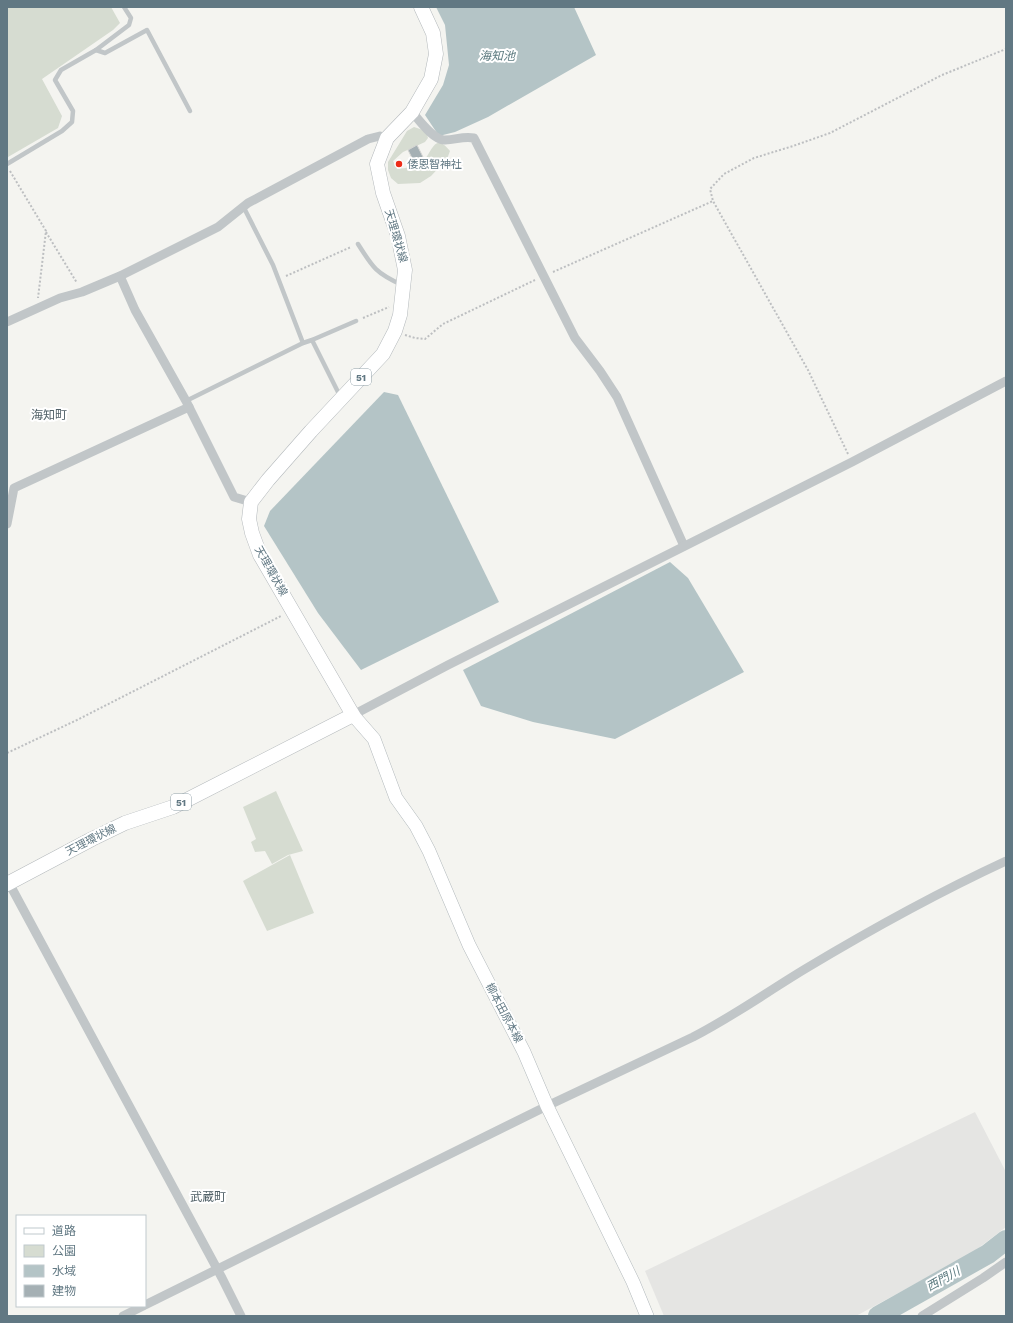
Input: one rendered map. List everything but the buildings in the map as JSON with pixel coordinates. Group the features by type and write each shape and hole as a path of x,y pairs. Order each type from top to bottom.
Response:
{"main road":[{"name":"天理環状線","path":"8,884 92,839 125,823 172,806 353,716 260,555 252,533 249,519 251,502 268,480 341,398 383,354 395,331 403,301 405,270 398,236 383,193 377,164 387,138 412,112 431,79 436,54 433,33 421,7"},
{"name":"柳本田原本線","path":"353,716 374,739 396,798 416,826 429,851 469,946 524,1052 547,1106 633,1282 647,1316"}],"street":[{"path":"412,112 438,139 445,140 465,136 474,138 575,338 600,371 617,397 684,546"},
{"path":"7,322 60,298 82,292 120,276 218,227 248,203 368,139 380,136 387,138"},
{"path":"120,276 135,310 188,404 234,497 251,502"},
{"path":"353,716 448,665 852,462 1006,381"},
{"path":"7,524 14,488 188,404"},
{"path":"146,1305 547,1106 717,1024 829,955 960,882 1006,861"},
{"path":"8,884 240,1316"},
{"path":"922,1316 1006,1262"},
{"path":"122,1316 142,1307"}],"lane":[{"path":"7,165 62,131 72,122 73,111 55,80 61,70 96,50 129,25 131,18 124,7"},
{"path":"96,50 105,53 147,30 190,111"},
{"path":"243,206 272,265 304,343"},
{"path":"358,244 370,265 383,276 404,285"},
{"path":"188,404 304,343 356,321"},
{"path":"312,340 341,398"}],"path":[{"path":"852,462 808,370 713,201 710,189 724,174 754,158 830,133 942,75 1006,49"},
{"path":"7,165 82,292"},
{"path":"36,308 46,231"},
{"path":"277,279 358,244"},
{"path":"356,321 403,301"},
{"path":"7,753 77,720 293,610"}],"shaded area":[{"path":"975,1112 1006,1172 1006,1227 972,1253 856,1316 664,1316 645,1271"}],"green space":[{"path":"7,7 111,7 120,23 113,30 42,79 62,116 58,128 8,157 7,155"},
{"path":"414,127 426,131 428,138 425,142 403,152 393,161 397,169 411,167 418,164 424,160 432,148 438,143 441,143 450,151 447,159 431,176 420,183 398,184 391,178 388,170 388,162 407,131"},
{"path":"276,791 303,851 288,855 272,864 265,851 255,852 251,842 256,839 243,807"},
{"path":"290,855 314,913 267,931 243,881"}],"water":[{"name":"海知池","path":"436,7 574,7 596,55 488,117 455,132 439,136 425,115 443,85 449,65 445,25"},
{"path":"384,392 398,395 499,602 361,670 318,613 264,526 270,511"},
{"path":"670,562 688,578 744,672 615,739 533,722 481,706 463,670"}],"waterway":[{"name":"西門川","path":"878,1316 988,1254 1006,1240"}],"place":[{"name":"倭恩智神社","path":"399,164"}],"district":[{"name":"海知町","path":"49,415"},
{"name":"武蔵町","path":"208,1197"}]}
